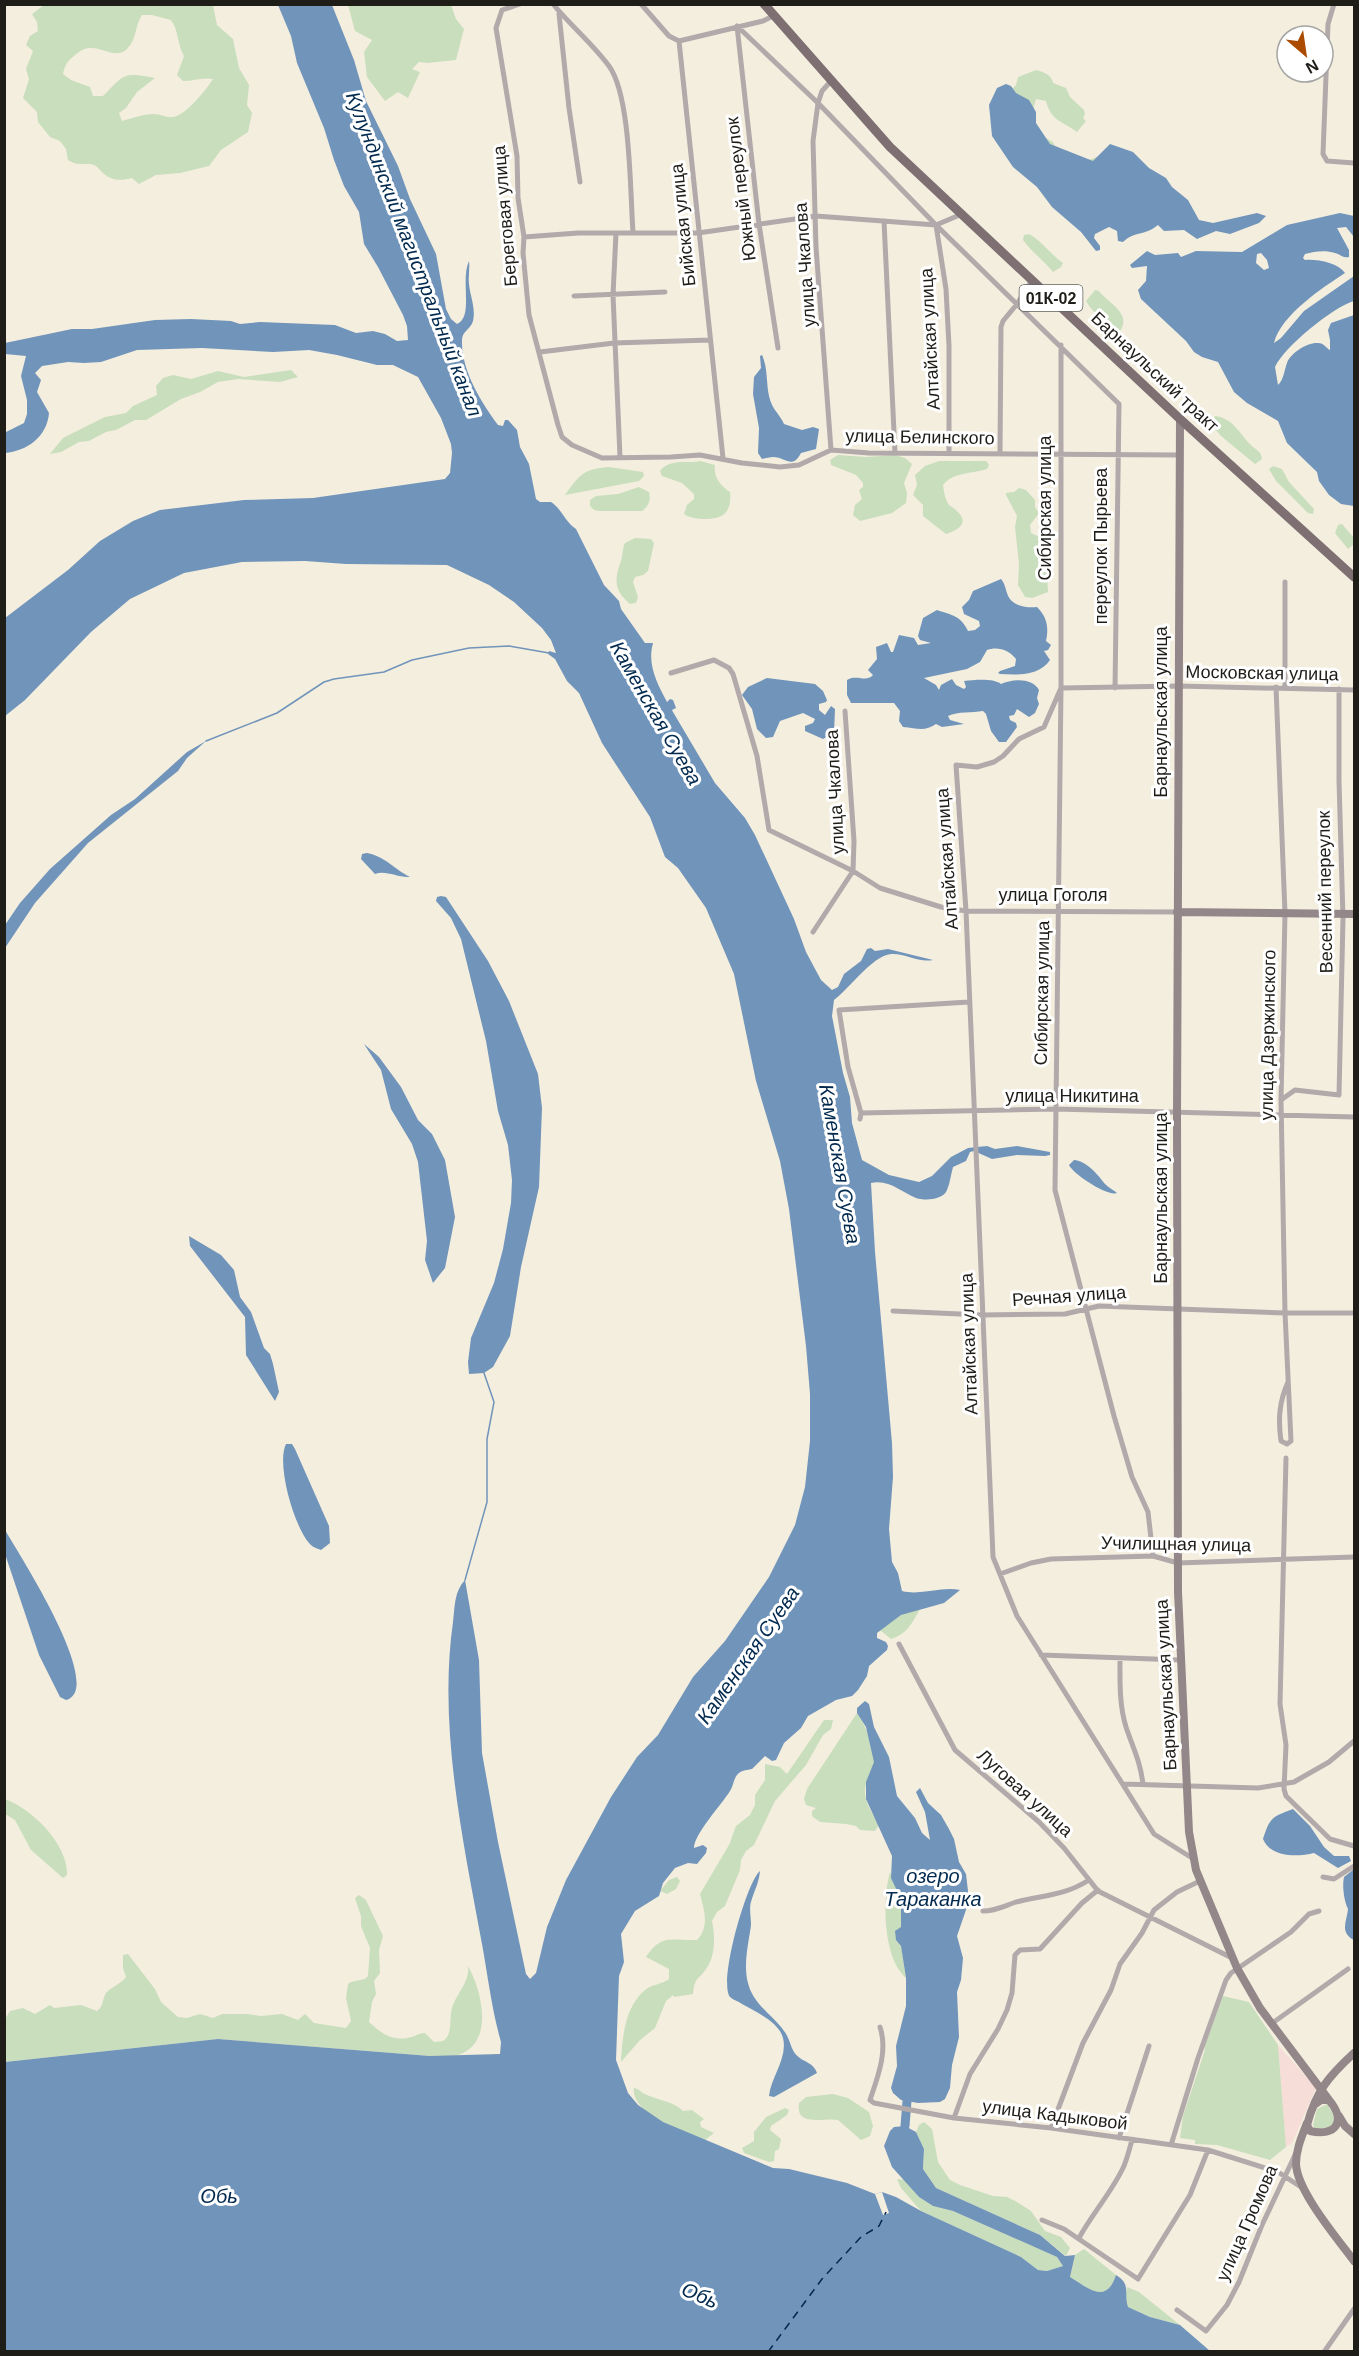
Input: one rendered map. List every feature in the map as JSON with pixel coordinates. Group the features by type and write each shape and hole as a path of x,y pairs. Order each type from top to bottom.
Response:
{"main road":[{"name":"Барнаульский тракт","path":"764,4 890,147 1354,577"}],"street":[{"name":"Береговая улица","path":"520,4 502,10 496,28 516,156 529,315 562,437"},
{"path":"553,4 609,66 618,83 624,110 633,232"},
{"path":"641,4 669,36 679,41 763,21 773,16"},
{"path":"1334,4 1328,24 1323,154 1327,161 1354,163"},
{"path":"559,12 569,108 580,182"},
{"path":"737,26 818,103 936,225 1061,345"},
{"name":"Южный переулок","path":"737,26 759,224 778,348"},
{"name":"Бийская улица","path":"679,41 723,458"},
{"name":"улица Чкалова","path":"831,81 822,91 818,103 813,141 831,450"},
{"path":"524,237 578,233 698,233 816,216 936,225 962,214"},
{"path":"884,221 895,453"},
{"name":"Алтайская улица","path":"936,225 946,289 949,453"},
{"path":"616,233 613,295 620,457"},
{"path":"1000,454 1002,321 1017,304 1032,280"},
{"path":"574,296 665,292"},
{"path":"540,352 614,343 710,340"},
{"name":"переулок Пырьева","path":"1061,345 1119,404 1115,688"},
{"name":"Сибирская улица","path":"1061,345 1061,688 1055,1190 1132,1476 1148,1512 1154,1556"},
{"name":"Барнаульская улица","path":"1180,418 1177,912 1178,1563 1192,1858 1238,1968 1271,2024 1332,2104"},
{"name":"улица Белинского","path":"562,437 572,445 602,458 671,457 700,454 742,463 792,466 831,450 895,453 1178,455"},
{"path":"1285,582 1285,687"},
{"name":"улица Гоголя","path":"671,672 714,660 729,668 733,674 757,756 769,830 880,888 910,899 966,911 1354,914"},
{"name":"Московская улица","path":"1061,688 1178,686 1354,690"},
{"name":"улица Дзержинского","path":"1276,687 1285,913 1281,1101 1285,1313 1291,1441 1287,1444 1281,1441 1280,1400 1288,1382"},
{"name":"Алтайская улица","path":"1061,688 1044,727 1019,738 1004,756 994,762 977,766 956,765 966,911 993,1557 1017,1616 1154,1834 1192,1858"},
{"name":"Весенний переулок","path":"1281,1101 1295,1090 1340,1095 1343,914 1339,689"},
{"name":"улица Чкалова","path":"813,932 853,872 854,850 845,711"},
{"name":"улица Никитина","path":"969,1002 839,1010 848,1067 860,1116 1056,1109 1354,1117"},
{"name":"Речная улица","path":"893,1311 982,1315 1065,1314 1099,1306 1177,1307 1285,1313 1354,1312"},
{"path":"1286,1458 1280,1704 1286,1745 1284,1789 1286,1796 1330,1839 1354,1846"},
{"name":"Училищная улица","path":"1000,1574 1031,1563 1051,1559 1154,1556 1178,1563 1354,1557"},
{"name":"Луговая улица","path":"899,1644 955,1750 1039,1822 1064,1848 1098,1890 1233,1959"},
{"path":"1041,1655 1181,1660"},
{"path":"1120,1658 1120,1694 1126,1725 1141,1763 1143,1785"},
{"path":"1122,1784 1258,1788 1285,1784 1294,1782 1329,1762 1354,1741"},
{"path":"1323,1876 1334,1879 1354,1866"},
{"path":"983,1911 993,1911 1016,1902 1054,1896 1074,1890 1089,1880"},
{"path":"1051,2128 1083,2043 1111,1990 1120,1964 1142,1933 1154,1910 1177,1892 1200,1881"},
{"path":"954,2118 970,2074 1007,2010 1015,1955 1020,1950 1040,1950 1082,1903 1098,1890"},
{"path":"1171,2145 1214,2010 1226,1980 1238,1968 1291,1932 1310,1914 1319,1911"},
{"path":"1271,2024 1348,1969"},
{"name":"улица Кадыковой","path":"880,2026 884,2038 881,2065 870,2100 900,2109 954,2118 1051,2128 1208,2150 1286,2176 1305,2191"},
{"path":"1119,2139 1149,2046"},
{"path":"1354,2053 1330,2076 1322,2088 1308,2123 1310,2131 1354,2134"},
{"path":"1314,2105 1325,2099 1332,2104 1345,2126 1354,2134"},
{"path":"1330,2131 1338,2124 1338,2114"},
{"name":"улица Громова","path":"1177,2310 1206,2331 1227,2306 1308,2123"},
{"path":"1318,2132 1304,2138 1299,2146 1298,2174 1305,2191 1354,2261"},
{"path":"1079,2238 1092,2214 1125,2166 1132,2140"},
{"path":"1042,2220 1079,2238 1138,2279 1190,2195 1208,2150"},
{"path":"1324,2352 1354,2309"}],"shaded area":[{"path":"1278,2045 1316,2088 1292,2143 1286,2147"}],"green space":[{"path":"44,5 213,5 217,25 233,39 239,68 249,85 247,105 252,113 248,132 221,150 209,166 180,173 156,175 139,184 132,178 113,179 106,176 96,166 76,164 68,160 66,149 60,141 50,137 38,122 37,112 23,98 29,79 26,69 33,51 26,45 30,36 38,31 37,22 32,14","holes":["142,15 171,20 175,29 184,56 177,75 183,81 213,79 195,102 178,116 150,114 122,121 119,113 126,108 137,92 155,78 125,76 103,96 93,96 90,87 71,80 63,74 69,61 82,50 96,48 115,53 127,49 133,41"]},
{"path":"348,5 451,5 456,19 464,29 456,60 419,62 412,69 420,72 408,98 398,92 385,101 367,77 364,52 372,40 355,31"},
{"path":"1036,70 1049,76 1053,83 1066,88 1070,97 1084,110 1083,118 1086,121 1077,132 1054,117 1046,101 1036,99 1032,113 1040,135 1053,142 1057,150 1089,160 1102,155 1108,207 1000,101 1016,85 1018,77"},
{"path":"1029,234 1063,263 1061,267 1053,272 1023,240 1024,235"},
{"path":"1095,290 1118,309 1123,319 1120,331 1089,306 1086,301"},
{"path":"291,370 298,377 280,382 238,379 218,382 181,399 146,420 135,420 89,441 79,442 61,452 50,454 63,438 105,417 126,413 133,406 157,395 156,386 163,378 173,375 191,379 218,371 244,377"},
{"path":"1215,416 1231,423 1259,452 1262,459 1255,464 1221,436 1211,424"},
{"path":"838,455 866,457 895,455 905,458 912,464 904,483 907,493 906,503 892,513 860,521 853,515 855,505 862,499 859,490 863,487 863,483 856,475 831,465 830,460"},
{"path":"700,461 715,465 718,481 730,492 729,508 719,517 697,519 684,514 687,505 694,499 694,494 682,483 662,476 660,471 668,464"},
{"path":"939,461 986,461 989,465 987,469 952,478 943,485 948,503 961,515 962,519 961,526 946,534 923,516 923,505 913,495 917,485 915,475 925,466"},
{"path":"1273,466 1282,469 1289,482 1314,509 1313,514 1308,513 1276,481 1269,469"},
{"path":"609,467 643,472 644,476 639,481 565,495 582,475"},
{"path":"639,487 649,492 650,495 648,505 642,511 599,511 590,506 590,500 596,496 618,494"},
{"path":"1019,488 1026,490 1035,500 1035,507 1039,513 1030,525 1031,533 1042,538 1046,558 1048,592 1032,598 1025,597 1018,585 1019,564 1015,527 1017,516 1006,495"},
{"path":"1342,524 1354,538 1354,544 1348,549 1335,533 1338,525"},
{"path":"635,538 651,539 654,543 648,571 635,577 633,582 638,597 636,603 630,604 618,589 617,573 625,543"},
{"path":"920,1609 912,1623 896,1637 891,1639 880,1630 901,1615"},
{"path":"857,1713 867,1731 874,1755 874,1767 866,1783 865,1794 870,1810 879,1825 875,1831 860,1830 856,1826 846,1824 820,1822 812,1816 812,1811 816,1808 806,1805 804,1799 807,1789"},
{"path":"824,1720 833,1720 831,1729 823,1735 806,1765 775,1801 754,1845 746,1851 741,1860 740,1870 725,1906 717,1912 712,1921 714,1939 712,1958 696,1981 693,1994 674,1997 673,1995 666,2001 655,2028 640,2040 621,2062 624,2034 633,2006 647,1989 669,1979 669,1969 646,1957 657,1944 663,1941 697,1940 701,1935 705,1918 700,1894 729,1845 736,1826 750,1815 755,1805 755,1795 765,1780 765,1764 780,1767 787,1774"},
{"path":"5,1799 37,1819 55,1840 62,1851 67,1875 63,1878 31,1850 15,1820 5,1814"},
{"path":"890,1872 901,1899 901,1928 896,1932 896,1940 901,1945 906,1978 898,1969 893,1957 886,1928 887,1884"},
{"path":"677,1877 680,1881 676,1889 667,1894 660,1891 669,1880"},
{"path":"359,1895 366,1900 383,1936 379,1950 380,1973 374,1981 376,1994 372,2002 369,2022 393,2038 413,2037 425,2033 434,2042 443,2041 450,2030 452,2010 465,1982 468,1966 477,1987 482,2012 482,2025 473,2046 459,2055 430,2056 218,2039 5,2062 5,2019 10,2011 23,2008 35,2014 50,2005 54,2008 81,2005 97,2011 106,1993 126,1977 123,1955 128,1954 155,1989 161,2002 178,2017 187,2018 200,2014 213,2018 222,2014 261,2016 282,2014 298,2020 305,2014 314,2023 346,2028 351,2021 346,1998 348,1984 368,1976 370,1948 361,1926 361,1916 355,1898"},
{"path":"1223,1996 1249,2002 1278,2045 1286,2147 1270,2160 1217,2145 1195,2144 1195,2140 1180,2138 1183,2116 1205,2050 1204,2047"},
{"path":"634,2088 676,2105 683,2111 692,2110 704,2119 700,2122 701,2127 714,2133 705,2140 661,2121 641,2106 635,2097"},
{"path":"833,2094 848,2098 869,2112 873,2126 870,2136 861,2140 838,2120 806,2119 799,2111 799,2103 806,2097"},
{"path":"1327,2104 1335,2123 1332,2127 1315,2129 1313,2125 1317,2109"},
{"path":"785,2108 789,2110 787,2115 771,2126 770,2130 781,2139 779,2149 775,2151 774,2161 769,2162 744,2153 742,2148 754,2141 754,2132 766,2117"},
{"path":"924,2122 932,2129 938,2162 950,2180 993,2196 1007,2197 1031,2211 1045,2231 1061,2237 1070,2248 1066,2256 1040,2235 936,2188 923,2169 924,2149 916,2132 919,2125"},
{"path":"897,2179 905,2180 919,2197 933,2206 953,2211 1057,2257 1063,2266 1047,2271 1038,2270 1021,2257 921,2211 901,2188"},
{"path":"1084,2249 1116,2275 1107,2290 1102,2292 1089,2289 1070,2277 1075,2255"},
{"path":"1127,2287 1139,2292 1180,2325 1150,2317 1128,2307 1125,2299"}],"water":[{"path":"278,5 332,5 354,60 366,101 398,166 410,199 436,254 446,309 451,319 457,324 465,314 469,261 469,284 474,316 462,340 465,363 473,385 498,425 503,426 505,420 508,420 517,430 520,447 529,464 536,499 540,502 551,502 576,529 604,585 619,601 621,609 645,643 653,643 652,666 660,688 667,702 670,699 673,700 676,708 672,710 673,712 715,783 745,818 755,835 794,919 806,952 821,980 832,990 838,987 844,974 861,961 867,949 871,948 875,951 888,949 933,960 927,961 896,954 884,956 869,966 834,1000 832,1016 850,1097 852,1123 862,1160 889,1175 919,1182 932,1176 951,1157 968,1148 987,1146 995,1149 1017,1146 1050,1152 1050,1155 1045,1156 1017,1155 992,1159 974,1151 970,1152 966,1161 953,1167 945,1193 933,1199 916,1198 889,1184 871,1183 892,1443 893,1477 889,1529 892,1562 898,1573 902,1591 960,1590 944,1603 901,1615 877,1633 877,1638 886,1642 887,1650 869,1666 867,1676 858,1690 852,1696 836,1700 808,1716 801,1728 784,1743 776,1760 772,1761 765,1756 752,1769 739,1773 730,1791 703,1827 695,1842 694,1848 703,1845 707,1848 706,1853 697,1864 688,1863 675,1868 663,1883 659,1896 635,1911 621,1934 624,1962 619,1976 616,2060 628,2093 638,2105 663,2122 773,2168 789,2169 847,2183 875,2194 882,2192 1021,2257 1038,2270 1047,2271 1063,2266 1057,2257 953,2211 933,2206 919,2197 892,2167 884,2146 894,2127 905,2126 916,2132 924,2149 923,2169 936,2188 1040,2235 1065,2256 1075,2255 1070,2277 1089,2289 1102,2292 1107,2290 1116,2275 1126,2286 1128,2307 1150,2317 1180,2325 1210,2351 5,2351 5,2062 218,2039 430,2056 500,2054 501,2042 461,1824 451,1743 449,1662 459,1589 465,1580 479,1660 482,1753 526,1974 530,1979 536,1973 547,1927 566,1880 611,1797 637,1757 658,1735 693,1677 725,1641 769,1577 795,1525 805,1487 810,1441 810,1394 789,1209 780,1161 756,1081 734,974 706,908 678,868 665,857 650,817 602,743 579,693 567,681 555,659 548,654 549,651 556,653 551,640 542,628 514,602 489,585 447,565 346,564 305,561 242,562 184,573 130,599 91,632 25,700 5,716 5,618 68,570 100,541 133,521 160,510 244,500 313,498 445,479 450,473 451,444 441,418 418,377 393,365 377,365 309,350 273,352 202,348 137,350 101,362 68,362 42,366 35,373 41,380 37,392 49,413 47,422 40,436 28,446 5,453 4,433 24,423 27,414 27,400 21,376 26,356 5,354 5,343 72,329 92,329 155,320 191,319 231,321 240,324 260,322 335,325 356,333 373,331 385,334 397,341 408,340 403,315 364,244 359,212 344,186 324,128 297,63 291,36"},
{"path":"1006,84 1029,100 1036,112 1036,123 1050,144 1093,161 1110,144 1133,152 1149,168 1166,178 1172,187 1188,200 1199,220 1213,223 1257,213 1266,216 1259,223 1230,234 1216,231 1197,239 1184,230 1164,231 1158,225 1123,242 1118,241 1117,231 1109,227 1095,234 1094,238 1100,246 1100,250 1096,251 1081,232 1052,207 1037,187 1013,167 992,136 989,105 997,88"},
{"path":"1340,213 1354,216 1354,237 1346,227 1337,228 1349,250 1349,257 1320,251 1305,254 1303,258 1333,264 1345,273 1303,303 1285,322 1274,343 1304,311 1354,276 1354,301 1334,311 1298,339 1275,367 1278,385 1283,378 1289,359 1295,352 1314,343 1322,344 1330,350 1328,330 1331,323 1354,315 1354,506 1341,504 1329,495 1319,481 1317,472 1287,443 1278,421 1247,403 1234,392 1218,362 1194,352 1186,341 1141,299 1138,290 1146,281 1147,266 1132,268 1130,265 1147,251 1155,255 1178,253 1181,257 1196,251 1242,252 1287,225","holes":["1261,253 1267,260 1269,268 1264,270 1256,263 1257,254"]},
{"path":"762,355 770,401 784,424 802,430 813,427 819,429 816,449 801,453 792,462 773,457 762,459 758,453 759,428 753,394 754,377 761,368 760,356"},
{"path":"1001,579 1012,601 1023,606 1037,607 1045,618 1046,641 1051,645 1048,650 1044,651 1050,660 1034,672 1000,674 998,673 1000,671 1015,666 1016,659 1010,653 995,648 987,650 980,662 967,669 924,678 936,685 939,690 941,685 952,679 956,685 964,689 966,687 964,681 978,680 1001,684 1022,680 1036,686 1039,690 1037,698 1039,704 1035,713 1029,717 1017,709 1014,715 1009,716 1017,727 1006,742 999,742 991,731 983,711 948,716 950,720 964,724 942,727 936,724 921,729 903,727 899,721 900,711 894,703 851,703 847,695 847,680 867,678 873,675 868,670 877,659 876,647 887,643 893,652 899,635 914,638 918,645 931,643 920,640 918,636 923,618 937,610 959,619 968,631 975,630 980,626 979,621 964,614 962,607 969,600 973,591"},
{"path":"767,678 815,684 823,691 827,700 819,704 819,710 825,715 831,706 835,709 834,733 823,739 805,731 805,726 813,723 815,719 803,713 780,721 773,737 766,738 757,729 752,709 742,695 748,687"},
{"path":"206,741 187,758 178,771 88,843 35,903 5,948 5,925 20,903 50,869 111,815 135,799 187,752"},
{"path":"367,853 385,860 410,877 375,874 361,859 362,854"},
{"path":"437,897 446,897 488,961 509,1001 538,1074 542,1108 539,1187 521,1267 510,1336 493,1367 484,1373 469,1374 471,1338 494,1283 503,1249 511,1203 512,1180 508,1145 498,1111 486,1041 461,939 451,918 436,901"},
{"path":"364,1044 379,1057 401,1087 418,1120 432,1134 445,1160 455,1217 445,1268 433,1283 425,1260 427,1241 418,1162 412,1144 391,1109 381,1070"},
{"path":"1074,1160 1088,1166 1117,1193 1106,1192 1084,1179 1069,1165"},
{"path":"189,1236 221,1255 234,1270 240,1297 251,1312 264,1348 270,1354 279,1392 275,1401 246,1355 245,1317 190,1246"},
{"path":"286,1444 292,1444 295,1449 329,1526 330,1543 321,1550 309,1543 303,1535 292,1509 283,1466"},
{"path":"5,1530 40,1590 68,1647 75,1672 76,1690 66,1700 60,1697 39,1655 5,1554"},
{"name":"озеро Тараканка","path":"865,1701 869,1704 874,1727 889,1757 897,1796 915,1818 922,1833 930,1840 925,1812 916,1792 920,1788 928,1803 941,1815 949,1829 954,1839 959,1862 966,1874 967,1907 957,1936 963,1958 961,1980 957,1992 959,2037 952,2065 950,2088 945,2099 940,2102 918,2103 901,2100 891,2088 897,2066 896,2046 906,2006 906,1978 901,1946 896,1940 895,1931 901,1927 901,1899 891,1878 892,1856 866,1799 866,1782 874,1762 866,1727 857,1713 857,1708"},
{"path":"1293,1809 1334,1856 1349,1856 1351,1861 1338,1868 1314,1853 1286,1855 1272,1850 1263,1839 1270,1822 1276,1816"},
{"path":"1354,1869 1354,1940 1345,1930 1348,1909 1343,1885 1344,1877"},
{"path":"760,1871 750,1904 751,1925 746,1961 747,1980 754,1997 786,2033 794,2052 813,2066 817,2073 774,2097 769,2096 783,2053 781,2032 766,2018 731,1998 727,1988 736,1932 748,1893"}],"pier":[{"path":"882,2192 889,2213 883,2215 875,2194"}],"waterway":[{"path":"206,741 277,713 324,682 334,679 384,672 412,660 469,648 509,646 549,653"},
{"path":"465,1580 487,1502 487,1439 494,1402 484,1373"},
{"path":"905,2126 907,2101"}],"ferry route":[{"path":"768,2352 822,2279 861,2237 879,2226 886,2212"}],"water label":[{"name":"Кулундинский магистральный канал","path":"414,254"},
{"name":"Каменская Суева","path":"656,713"},
{"name":"Каменская Суева","path":"840,1164"},
{"name":"Каменская Суева","path":"748,1655"},
{"name":"Обь","path":"219,2196"},
{"name":"Обь","path":"700,2295"}]}
